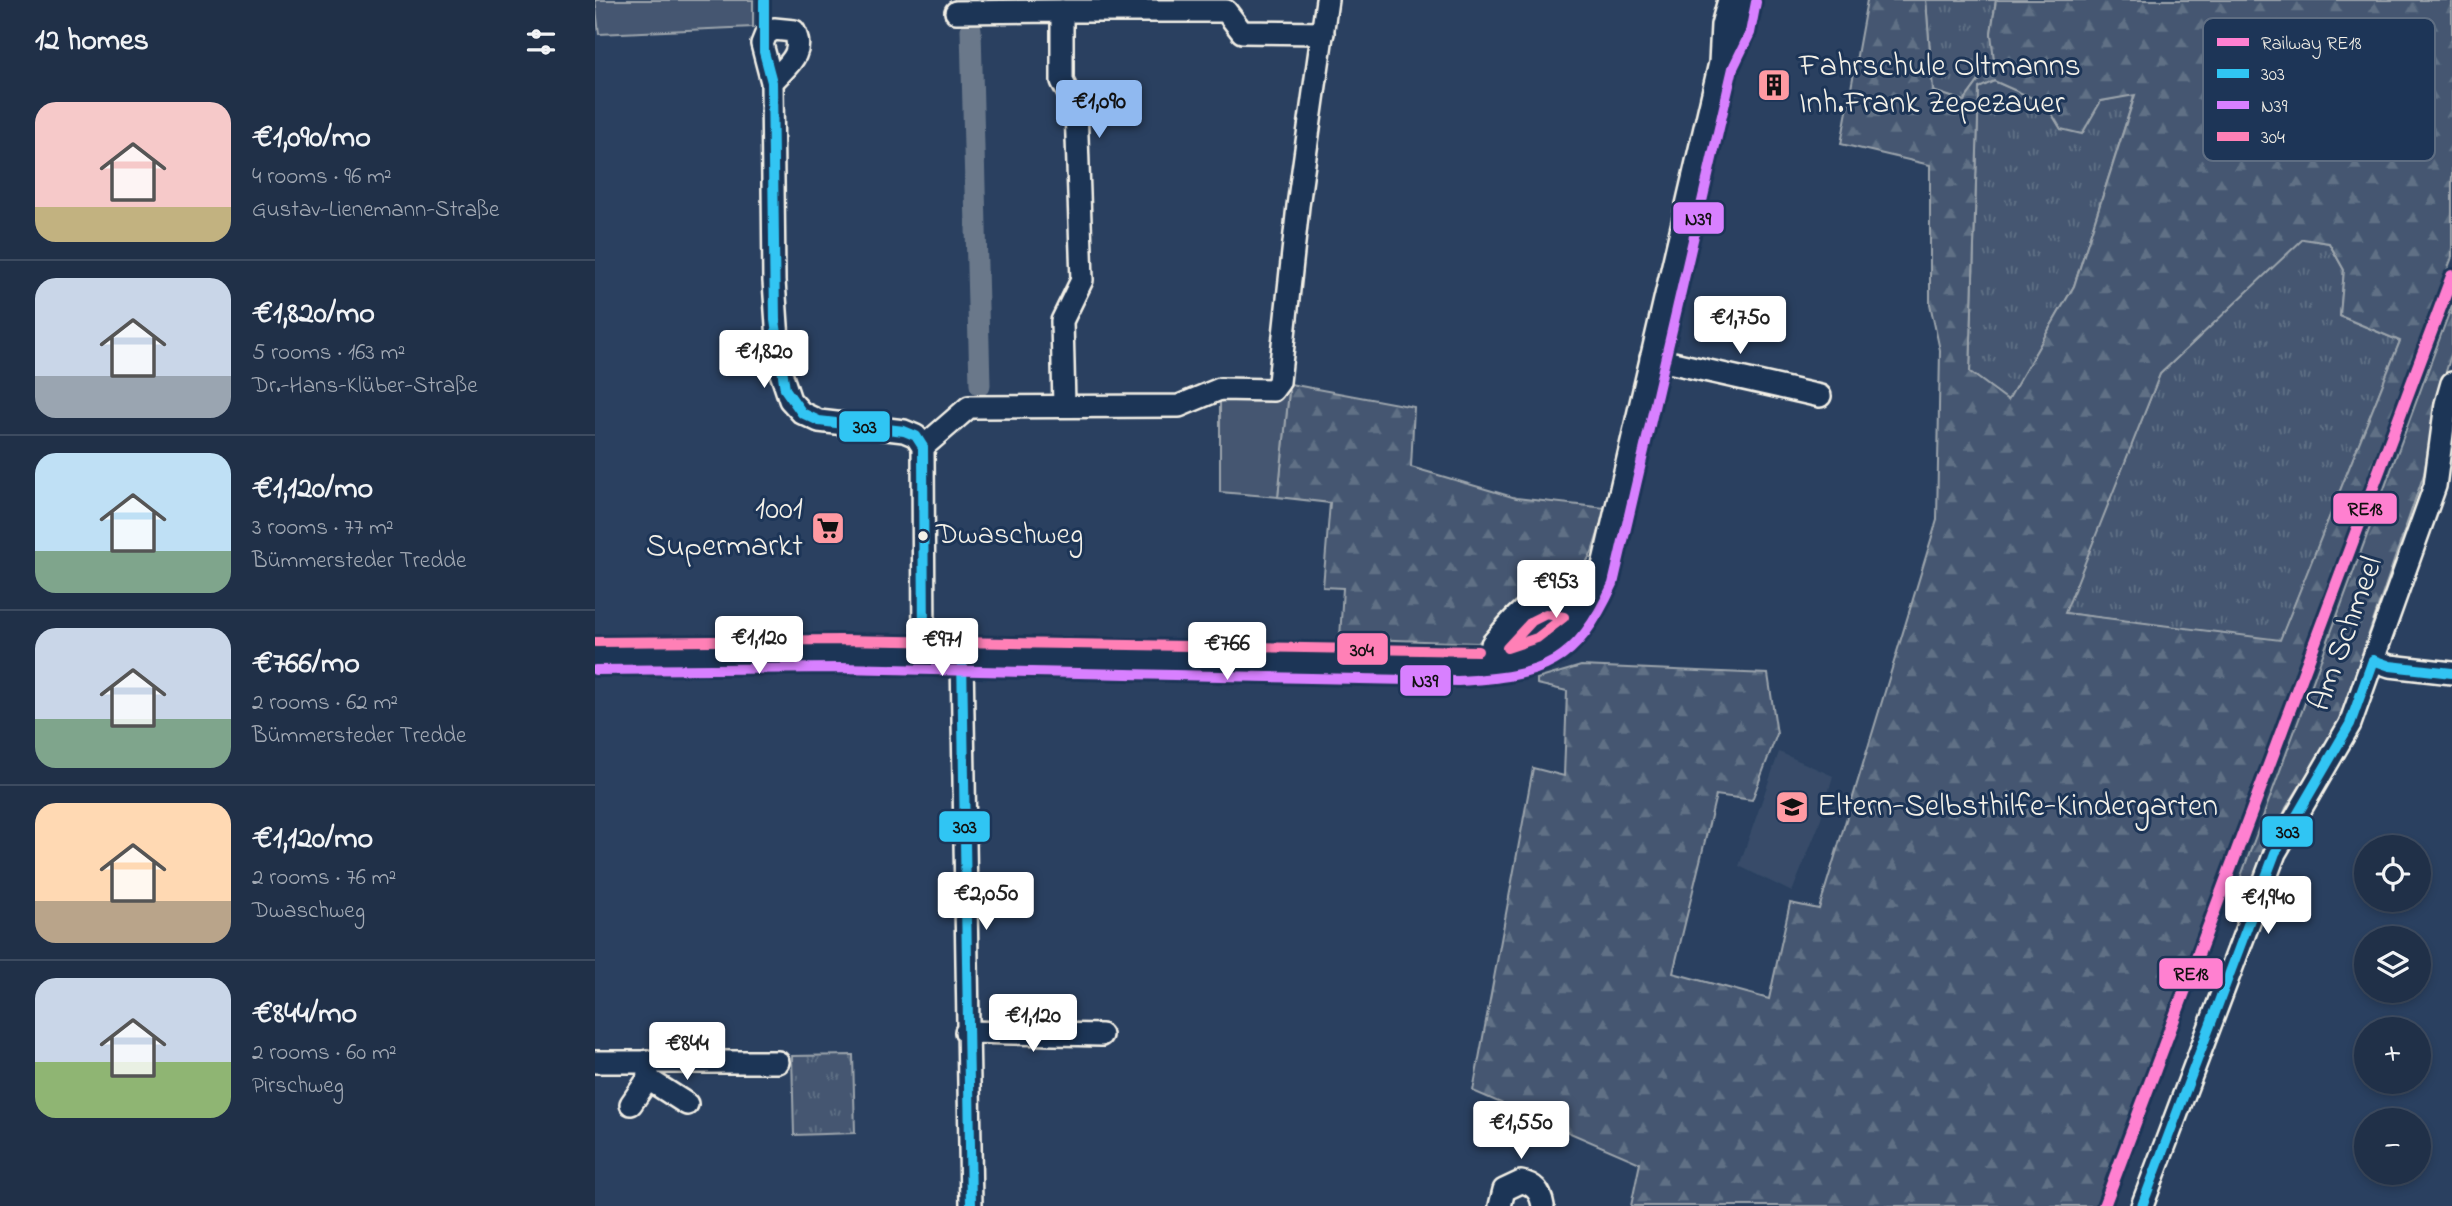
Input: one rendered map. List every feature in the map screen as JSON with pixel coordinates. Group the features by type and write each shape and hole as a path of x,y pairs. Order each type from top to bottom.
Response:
{"street":[{"path":"923,447 969,407 1179,406 1220,389 1273,390 1279,382 1298,206 1328,0"},
{"path":"595,656 924,656 1458,667 1491,665 1535,656 1556,646 1579,622 1600,579 1720,63 1722,25 1729,0"},
{"path":"1720,63 1737,28 1742,0"},
{"path":"956,12 1226,10 1243,32 1322,33"},
{"path":"1062,11 1062,81 1076,108 1082,280 1062,321 1064,406"},
{"path":"772,82 775,320 780,370 785,389 790,400 802,413 819,421 904,431 916,436 923,447 924,656"},
{"path":"1651,358 1821,396"},
{"name":"Am Schmeel","path":"2150,1204 2275,853 2350,724 2435,486 2446,404 2452,383"},
{"path":"1491,665 1492,644 1520,612 1551,597 1566,600 1579,622"},
{"path":"962,657 966,1032 971,1206"},
{"path":"2373,660 2390,666 2452,673"},
{"path":"966,1032 1101,1035"},
{"path":"595,1062 648,1070 778,1062"},
{"path":"631,1104 648,1070"},
{"path":"648,1070 687,1104"},
{"path":"1500,1206 1504,1190 1521,1182 1532,1185 1541,1194 1543,1206"}],"shaded area":[{"name":"Eltern-Selbsthilfe-Kindergarten","path":"1779,752 1833,776 1819,825 1792,892 1739,866"}],"green space":[{"path":"595,0 753,0 753,27 599,34"},
{"path":"1867,0 1926,0 1933,91 1964,101 1994,60 1991,33 1996,0 2452,0 2452,257 2096,1206 1631,1206 1640,1163 1473,1091 1533,768 1564,776 1567,691 1537,684 1537,679 1581,666 1768,674 1777,734 1752,800 1716,795 1673,973 1769,999 1790,903 1819,909 1937,520 1940,350 1930,304 1930,165 1841,144","holes":["1994,81 2046,104 2061,129 2082,134 2101,101 2135,95 2074,286 2008,400 1970,372 1979,88","2303,239 2329,243 2344,270 2340,316 2400,341 2280,640 2065,613 2160,374"]},
{"path":"1926,0 1996,0 1991,33 1994,60 1964,101 1933,92"},
{"path":"1994,81 2046,104 2061,129 2101,101 2135,94 2074,286 2008,401 1970,372 1979,87"},
{"path":"2303,238 2329,243 2344,270 2340,316 2400,341 2280,641 2064,613 2160,374"},
{"path":"2452,305 2452,352 2436,404 2424,474 2336,729 2286,808 2253,891 2237,887"},
{"path":"1279,382 1414,407 1411,467 1516,498 1606,508 1592,552 1574,584 1558,586 1520,604 1478,643 1340,638 1343,588 1323,587 1330,503 1278,497 1289,391 1273,390"},
{"path":"1220,389 1289,391 1278,497 1220,492"},
{"path":"853,1055 855,1133 794,1135 792,1056"}],"waterway":[{"path":"971,29 980,385"}],"rail line":[{"name":"RE18","path":"2104,1206 2452,276"}],"transit line":[{"name":"303","path":"764,0 764,52 772,82 775,320 785,389 802,413 819,421 904,431 916,436 923,447 924,656"},
{"name":"N39","path":"595,670 840,668 1458,681 1513,675 1554,661 1585,633 1613,584 1733,68 1750,33 1756,2"},
{"name":"304","path":"1546,614 1564,617 1537,638 1507,648 1532,621 1546,614"},
{"name":"304","path":"595,642 840,640 1478,651"},
{"name":"303","path":"962,657 971,1206"},
{"name":"303","path":"2373,660 2390,666 2452,673"},
{"name":"303","path":"2142,1206 2275,853 2350,724 2373,660"}],"place":[{"name":"Fahrschule Oltmanns Inh.Frank Zepezauer","path":"1774,85"},
{"name":"1001 Supermarkt","path":"828,528"},
{"name":"Dwaschweg","path":"923,536"},
{"name":"Eltern-Selbsthilfe-Kindergarten","path":"1792,807"}]}
